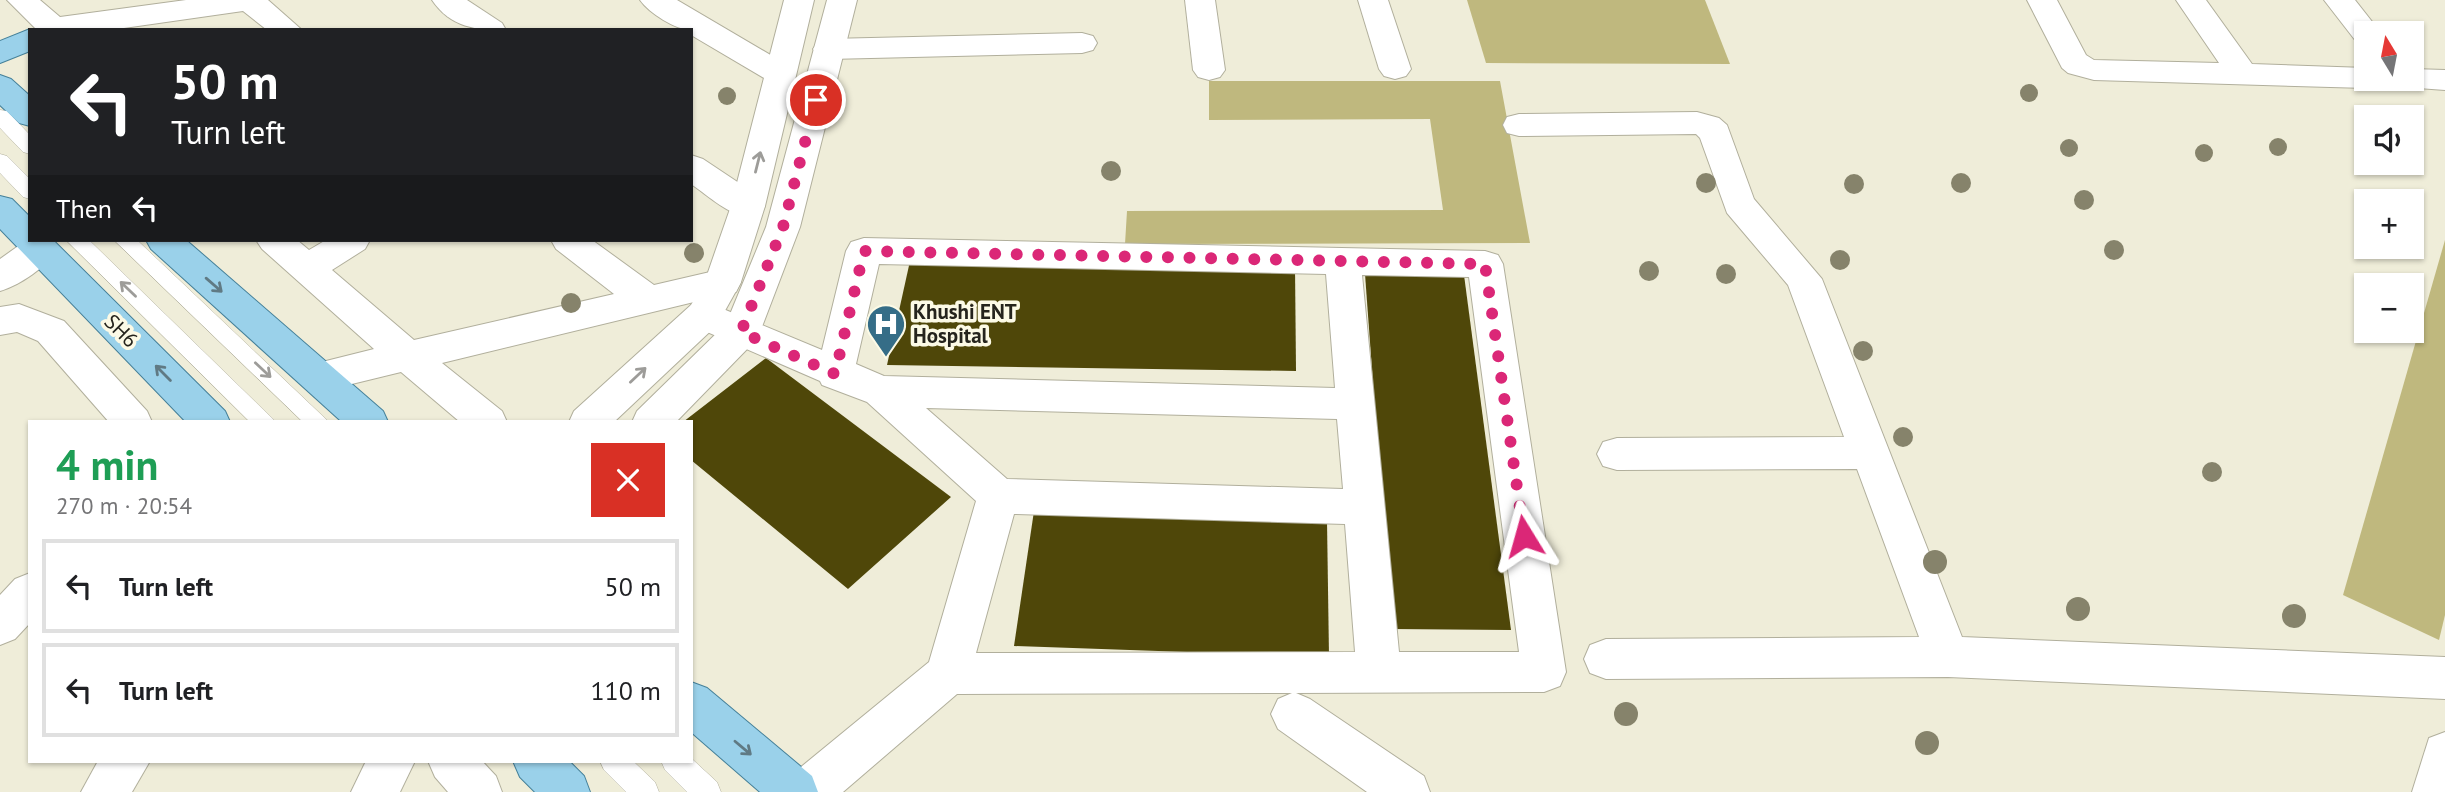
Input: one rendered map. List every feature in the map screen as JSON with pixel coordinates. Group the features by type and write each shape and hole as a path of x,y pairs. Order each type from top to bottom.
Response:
{"main road":[{"path":"0,53 28,37"},
{"path":"0,86 28,113"},
{"name":"SH6","path":"13,205 28,226"},
{"name":"SH6","path":"40,242 198,417"},
{"path":"165,242 367,420"},
{"path":"693,706 795,792"},
{"path":"538,763 567,792"}],"street":[{"path":"22,0 49,25 251,1 285,28"},
{"path":"447,0 488,28"},
{"path":"655,0 695,28 780,74"},
{"path":"591,420 704,316 723,282 748,206 780,74 787,58 799,0"},
{"path":"653,420 741,332 783,227 842,0"},
{"path":"1200,0 1209,70"},
{"path":"1373,0 1395,69"},
{"path":"2042,0 2073,61 2079,66 2094,70 2354,78"},
{"path":"2191,0 2243,74"},
{"path":"2339,0 2356,21"},
{"path":"829,49 1082,43"},
{"path":"2424,80 2445,80"},
{"path":"1518,125 1707,126 1714,133 1739,204 1804,279 1948,657"},
{"path":"693,168 748,206"},
{"path":"0,278 38,242"},
{"path":"277,242 407,356 486,420"},
{"path":"307,268 350,242"},
{"path":"571,242 646,298"},
{"path":"835,374 864,251 1485,264 1544,672 948,674"},
{"path":"1343,261 1378,672"},
{"path":"319,377 723,282"},
{"path":"704,316 835,374 881,391 1355,404"},
{"path":"0,321 19,318 51,331 131,420"},
{"path":"881,391 998,496 1365,507"},
{"path":"1617,454 1872,453"},
{"path":"807,792 948,674 998,496"},
{"path":"0,625 28,594"},
{"path":"1606,659 1948,657 2445,678"},
{"path":"1294,714 1407,792"},
{"path":"2435,792 2445,754"},
{"path":"104,792 126,763"},
{"path":"374,792 391,763"},
{"path":"453,763 480,792"}],"lane":[{"path":"0,116 28,145"},
{"path":"0,161 13,205"},
{"path":"78,242 263,420"},
{"path":"126,242 316,420"},
{"path":"616,763 645,792"},
{"path":"677,763 707,792"}],"shaded area":[{"path":"1467,0 1705,0 1730,64 1486,63"},
{"path":"1209,81 1500,81 1530,243 1125,244 1127,211 1443,210 1430,119 1209,120"},
{"path":"2445,240 2445,615 2439,640 2343,595 2415,343 2424,343 2424,313"}],"building":[{"path":"910,261 1295,267 1296,371 887,365"},
{"path":"1365,274 1464,275 1511,630 1391,629"},
{"path":"766,358 951,497 848,589 693,462 693,420 686,420"},
{"path":"1034,511 1327,521 1329,657 1014,646"}],"place":[{"name":"Khushi ENT Hospital","path":"886,358"}],"route":[{"path":"816,100 783,227 741,332 835,374 864,251 1485,264 1524,536"}]}
